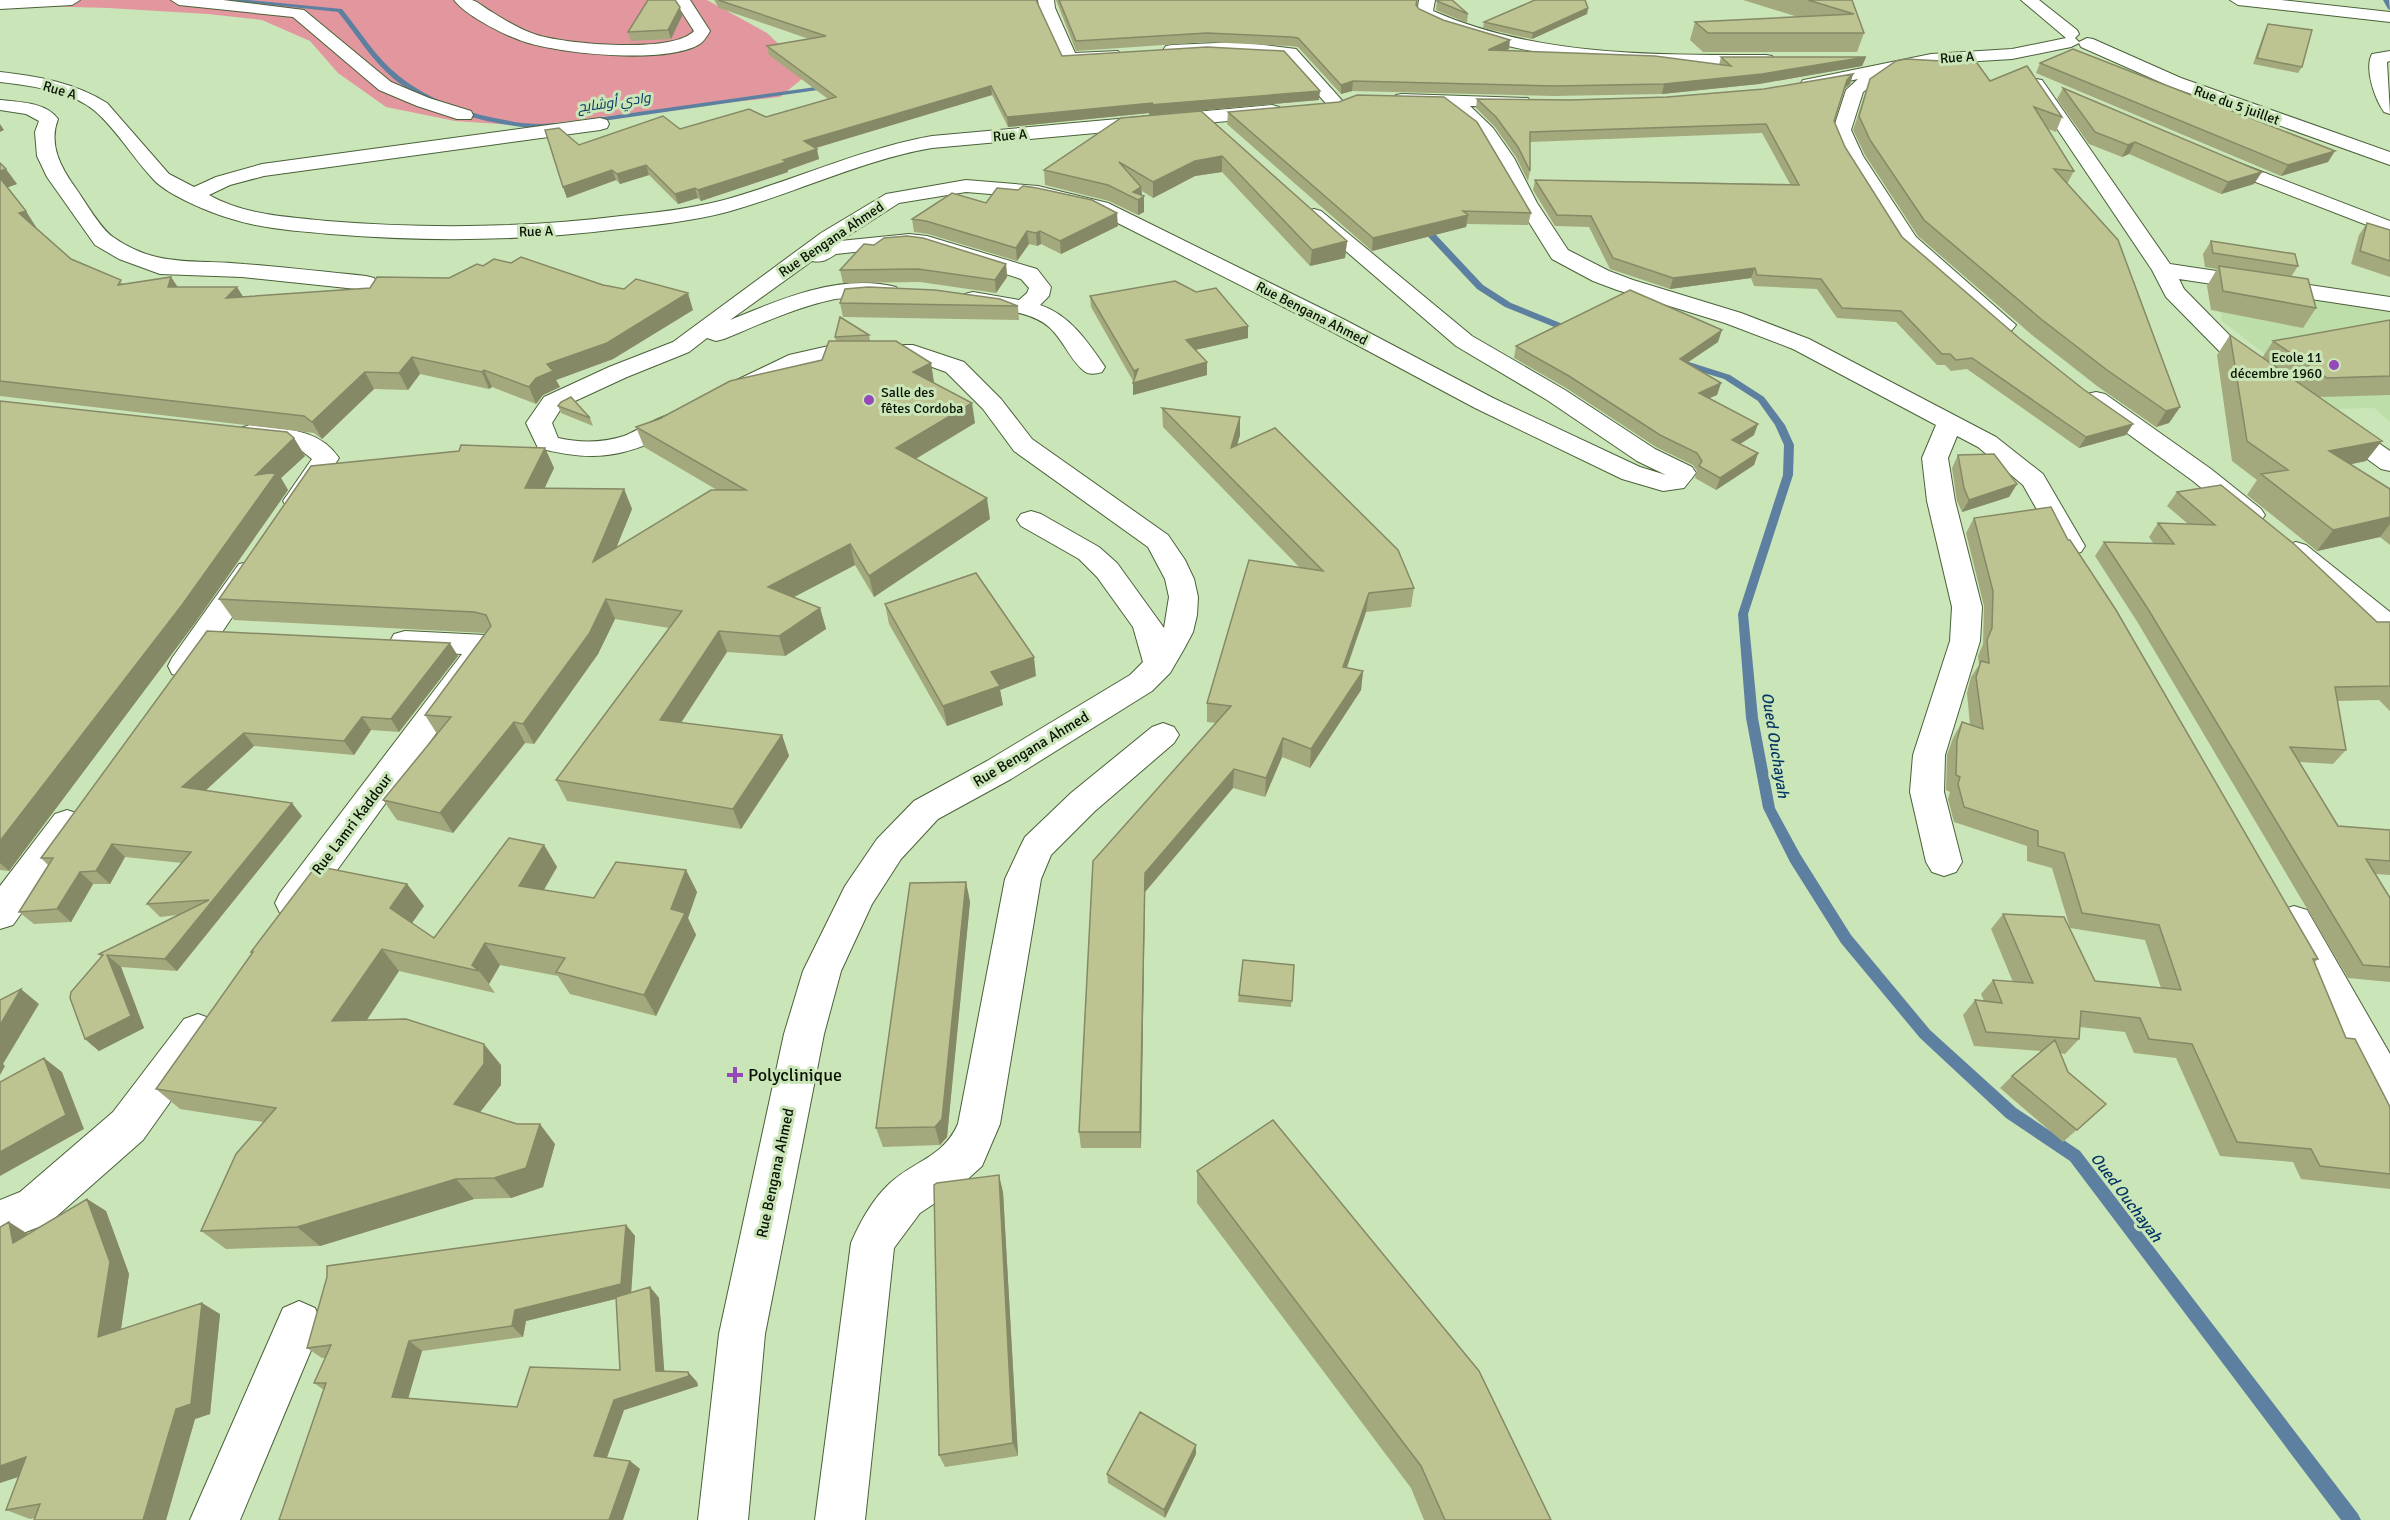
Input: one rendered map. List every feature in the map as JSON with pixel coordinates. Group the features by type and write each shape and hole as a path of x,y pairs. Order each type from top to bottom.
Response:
{"main road":[{"path":"0,4 72,0"},
{"path":"179,0 298,13 385,86 423,102 464,115"},
{"path":"462,0 530,38 586,48 638,50 660,49 693,42 702,31 682,0"},
{"path":"1046,0 1047,8 1070,59 1131,54"},
{"path":"1427,0 1425,13 1451,28 1512,44 1607,56 1783,60"},
{"name":"Rue du 5 juillet","path":"2029,0 2076,40 2186,86 2390,159"},
{"path":"2238,0 2390,17"},
{"name":"Rue A","path":"1793,86 1931,59 2012,54 2076,40"},
{"path":"1154,52 1239,47 1290,53 1345,102 1314,108"},
{"path":"2012,54 2034,80 2163,270 2174,292 2191,312 2235,354 2274,381"},
{"path":"2390,56 2378,58 2380,82 2390,108"},
{"path":"1840,60 1931,59"},
{"path":"1887,67 1855,90 1842,130 1853,156 1908,241 2023,342"},
{"name":"Rue A","path":"0,77 66,89 92,100 101,107 162,178 191,196 239,215 324,228 395,231 520,232 569,229 670,217 721,207 772,192 903,147 932,142 1290,110"},
{"path":"2034,80 2064,94"},
{"path":"1387,98 1543,103"},
{"path":"1445,99 1462,109 1484,128 1560,254 1617,282 1733,318 1801,344 1987,442 2034,480 2083,564"},
{"path":"0,105 31,109 49,118 44,132 47,156 57,177 103,240 127,254 160,267 242,270 366,283"},
{"path":"1206,117 1232,140"},
{"path":"191,196 223,181 262,170 600,124"},
{"path":"2193,150 2390,228"},
{"name":"Rue Bengana Ahmed","path":"723,1520 742,1334 804,1034 822,971 858,896 888,849 926,810 999,770 1121,696 1141,683 1160,665 1180,628 1185,605 1181,579 1172,559 1158,541 1023,445 992,404 956,368 913,352 832,352 797,360 759,376 656,432 614,448 570,450 547,443 539,423 553,402 618,372 681,347 829,238 893,198 966,186 1038,192 1101,207 1337,325 1485,403 1631,473 1663,483 1676,482 1679,479 1683,473 1646,455 1556,395 1464,341 1345,243 1293,196"},
{"path":"764,296 830,248 909,240 927,242 1029,274 1040,287 1038,296 1022,308"},
{"path":"2163,270 2390,304"},
{"path":"681,347 825,294 857,290 912,294"},
{"path":"955,297 1022,308 1048,316 1058,323 1093,368"},
{"path":"2078,385 2202,475 2390,628"},
{"path":"2322,415 2390,463"},
{"path":"1944,862 1927,792 1929,755 1965,641 1967,607 1941,501 1935,458 1950,422"},
{"path":"166,688 208,631 326,458 305,440 224,430"},
{"path":"1031,520 1089,553 1107,570 1148,625 1160,665"},
{"path":"208,631 243,633"},
{"name":"Rue Lamri Kaddour","path":"278,924 485,645 369,639"},
{"path":"840,1520 873,1243 884,1224 905,1198 943,1174 967,1152 979,1124 1023,879 1037,846 1083,802 1163,735"},
{"path":"0,914 83,801"},
{"path":"2279,896 2390,1092"},
{"path":"0,1221 34,1208 128,1126 213,1010"},
{"path":"214,1520 299,1324"}],"shaded area":[{"path":"0,0 707,0 767,33 809,73 780,97 530,126 455,121 386,107 338,73 310,41 262,20 108,8 0,5"},
{"name":"Ecole 11 décembre 1960","path":"2217,291 2357,302 2390,311 2390,422 2374,408 2336,409 2222,321"}],"building":[{"path":"648,0 675,0 680,7 668,30 628,32"},
{"path":"718,0 1036,0 1062,56 1207,47 1284,51 1320,91 1149,105 1153,103 1007,117 991,86 804,141 817,149 783,160 786,162 698,190 695,188 675,194 646,165 617,174 612,170 563,187 545,130 559,128 579,145 663,116 680,129 749,109 766,117 836,97 767,46 826,36"},
{"path":"1059,0 1417,0 1416,5 1419,9 1443,20 1510,40 1488,50 1655,56 1731,66 1721,57 1866,57 1762,74 1664,84 1556,86 1353,81 1341,85 1298,38 1207,33 1076,41"},
{"path":"1452,0 1468,14 1437,1"},
{"path":"1535,0 1585,0 1588,8 1533,33 1484,22"},
{"path":"1808,0 1852,0 1864,33 1708,33 1695,22 1854,14"},
{"path":"2268,24 2312,30 2302,67 2257,58"},
{"path":"2073,49 2335,151 2288,165 2040,63"},
{"path":"1906,59 1977,63 1990,81 2027,66 2062,117 2034,107 2074,171 2054,169 2118,240 2180,407 2166,411 2107,370 2041,319 1924,220 1870,140 1859,116 1870,79 1896,61"},
{"path":"1853,74 1847,80 1834,121 1845,147 1902,237 2019,338 2083,389 2133,424 2086,437 1972,358 1956,360 1950,354 1942,354 1901,311 1842,308 1821,279 1757,275 1755,268 1673,278 1613,258 1591,216 1557,215 1535,180 1799,185 1766,124 1530,132 1530,171 1518,147 1496,117 1477,99 1570,100 1667,97 1764,89"},
{"path":"2063,88 2262,172 2228,182 2135,142 2128,145 2095,132"},
{"path":"1357,95 1444,97 1477,122 1531,213 1463,211 1468,215 1373,238 1228,112 1339,102"},
{"path":"1201,111 1347,241 1312,250 1222,156 1195,161 1153,182 1119,162 1141,187 1133,192 1144,196 1138,200 1108,185 1044,170 1121,118"},
{"path":"0,163 6,169 0,171"},
{"path":"0,178 26,211 19,213 71,259 121,280 118,285 171,277 168,287 237,287 226,298 370,288 377,277 449,278 477,264 483,266 494,259 511,263 521,257 603,285 624,289 636,279 688,293 607,343 547,364 553,371 536,378 529,387 484,370 482,372 412,357 399,373 365,372 312,422 304,416 0,381"},
{"path":"1023,186 1092,200 1117,213 1060,241 1040,231 1036,233 1027,231 1016,248 926,221 912,219 952,193 986,203 997,188 1018,190"},
{"path":"2367,223 2390,230 2390,261 2360,251"},
{"path":"907,236 923,238 1006,264 995,280 918,269 840,270 864,244 874,245 884,238"},
{"path":"2211,241 2295,254 2298,266 2213,253"},
{"path":"2219,266 2308,279 2316,308 2223,291"},
{"path":"1175,281 1196,292 1216,288 1248,326 1186,340 1207,362 1133,383 1138,369 1134,371 1090,296"},
{"path":"868,287 935,290 1000,299 1018,306 840,303 845,289"},
{"path":"1630,290 1722,330 1680,359 1721,383 1699,393 1758,424 1732,440 1758,453 1720,478 1699,466 1702,461 1697,453 1660,435 1569,376 1516,346"},
{"path":"840,317 869,335 835,337"},
{"path":"2390,320 2390,376 2327,378 2273,341"},
{"path":"2230,335 2382,441 2329,451 2390,489 2390,517 2333,530 2261,474 2288,470 2247,441"},
{"path":"829,341 896,341 931,363 913,372 972,403 896,448 987,498 869,576 850,544 768,587 820,608 779,636 719,631 660,720 782,735 733,809 556,780 682,611 606,599 589,634 523,724 514,722 440,813 383,800 451,717 425,715 491,626 486,615 474,612 219,599 311,466 459,451 461,445 545,448 525,488 624,489 593,562 711,490 746,490 636,427 659,419 730,381 822,360"},
{"path":"571,397 590,418 558,406"},
{"path":"0,401 287,432 294,438 256,475 277,472 182,605 0,841"},
{"path":"1162,408 1240,417 1231,448 1275,428 1398,550 1414,588 1369,593 1343,667 1363,671 1311,749 1283,738 1266,778 1234,769 1145,873 1140,1132 1079,1132 1093,861 1231,706 1207,703 1249,560 1323,571"},
{"path":"1994,454 2017,484 1969,500 1964,488 1958,455"},
{"path":"2221,485 2294,544 2377,622 2390,622 2390,686 2335,687 2346,750 2290,747 2338,826 2390,830 2390,861 2366,859 2390,898 2390,967 2363,965 2148,609 2104,542 2174,544 2158,523 2215,525 2177,492"},
{"path":"2051,507 2068,540 2116,610 2318,959 2313,959 2346,1038 2355,1039 2390,1107 2390,1174 2320,1166 2311,1149 2237,1142 2192,1044 2149,1039 2140,1018 2081,1011 2079,1039 1986,1032 1975,1000 2002,1003 1993,980 2033,983 2003,914 2064,917 2095,981 2181,990 2159,925 2082,913 2064,853 2038,846 2038,831 1964,807 1958,784 1960,777 1956,775 1957,740 1962,722 1983,729 1976,677 1981,661 1989,663 1987,640 1992,628 1993,591 1974,518"},
{"path":"976,573 1034,657 991,672 1000,686 943,706 885,604"},
{"path":"207,631 450,643 391,719 362,717 344,741 244,733 182,787 292,803 165,959 107,955 131,1016 85,1039 70,998 71,992 103,955 99,954 209,900 147,904 191,852 112,844 96,871 80,872 57,909 19,912 53,858 41,858"},
{"path":"509,838 544,845 519,886 594,898 616,862 686,870 671,909 685,913 644,995 556,972 565,958 485,943 472,965 479,971 382,949 332,1021 406,1019 484,1044 484,1064 454,1104 517,1124 540,1124 526,1168 494,1178 456,1179 297,1227 201,1231 236,1154 276,1108 156,1089 253,952 251,952 316,866 407,884 390,908 434,938"},
{"path":"966,882 942,1119 935,1127 876,1128 910,883"},
{"path":"1243,960 1294,965 1292,1001 1239,995"},
{"path":"21,989 0,1025 0,1000"},
{"path":"2055,1040 2068,1072 2106,1104 2077,1130 2012,1076"},
{"path":"44,1058 66,1115 0,1152 0,1082"},
{"path":"1273,1120 1479,1371 1551,1520 1445,1520 1421,1466 1197,1171"},
{"path":"999,1175 1013,1443 939,1455 934,1185"},
{"path":"87,1199 110,1262 98,1337 202,1303 191,1404 176,1409 143,1520 34,1520 40,1504 6,1510 26,1457 0,1466 0,1227 9,1222 13,1243"},
{"path":"626,1225 621,1284 515,1310 512,1326 409,1341 392,1397 517,1407 530,1367 620,1370 616,1297 650,1287 656,1371 688,1372 689,1376 614,1400 594,1456 630,1461 609,1520 279,1520 326,1383 314,1383 331,1345 307,1348 327,1277 327,1266"},
{"path":"1140,1412 1196,1445 1164,1510 1107,1474"}],"waterway":[{"name":"وادي أوشايح","path":"228,0 340,10 389,71 411,88 430,98 497,121 520,125 560,125"},
{"name":"Oued Ouchayah","path":"2386,0 2390,8"},
{"name":"وادي أوشايح","path":"589,121 830,87"},
{"name":"Oued Ouchayah","path":"1421,224 1480,287 1508,305 1572,331"},
{"name":"Oued Ouchayah","path":"1673,360 1727,377 1761,399 1780,425 1789,445 1788,475 1743,614 1752,718 1769,808 1795,858 1846,939 1925,1034 2011,1113 2075,1156 2352,1520"}],"place":[{"name":"Ecole 11 décembre 1960","path":"2334,365"},
{"name":"Salle des fêtes Cordoba","path":"869,400"},
{"name":"Polyclinique","path":"735,1075"}]}
